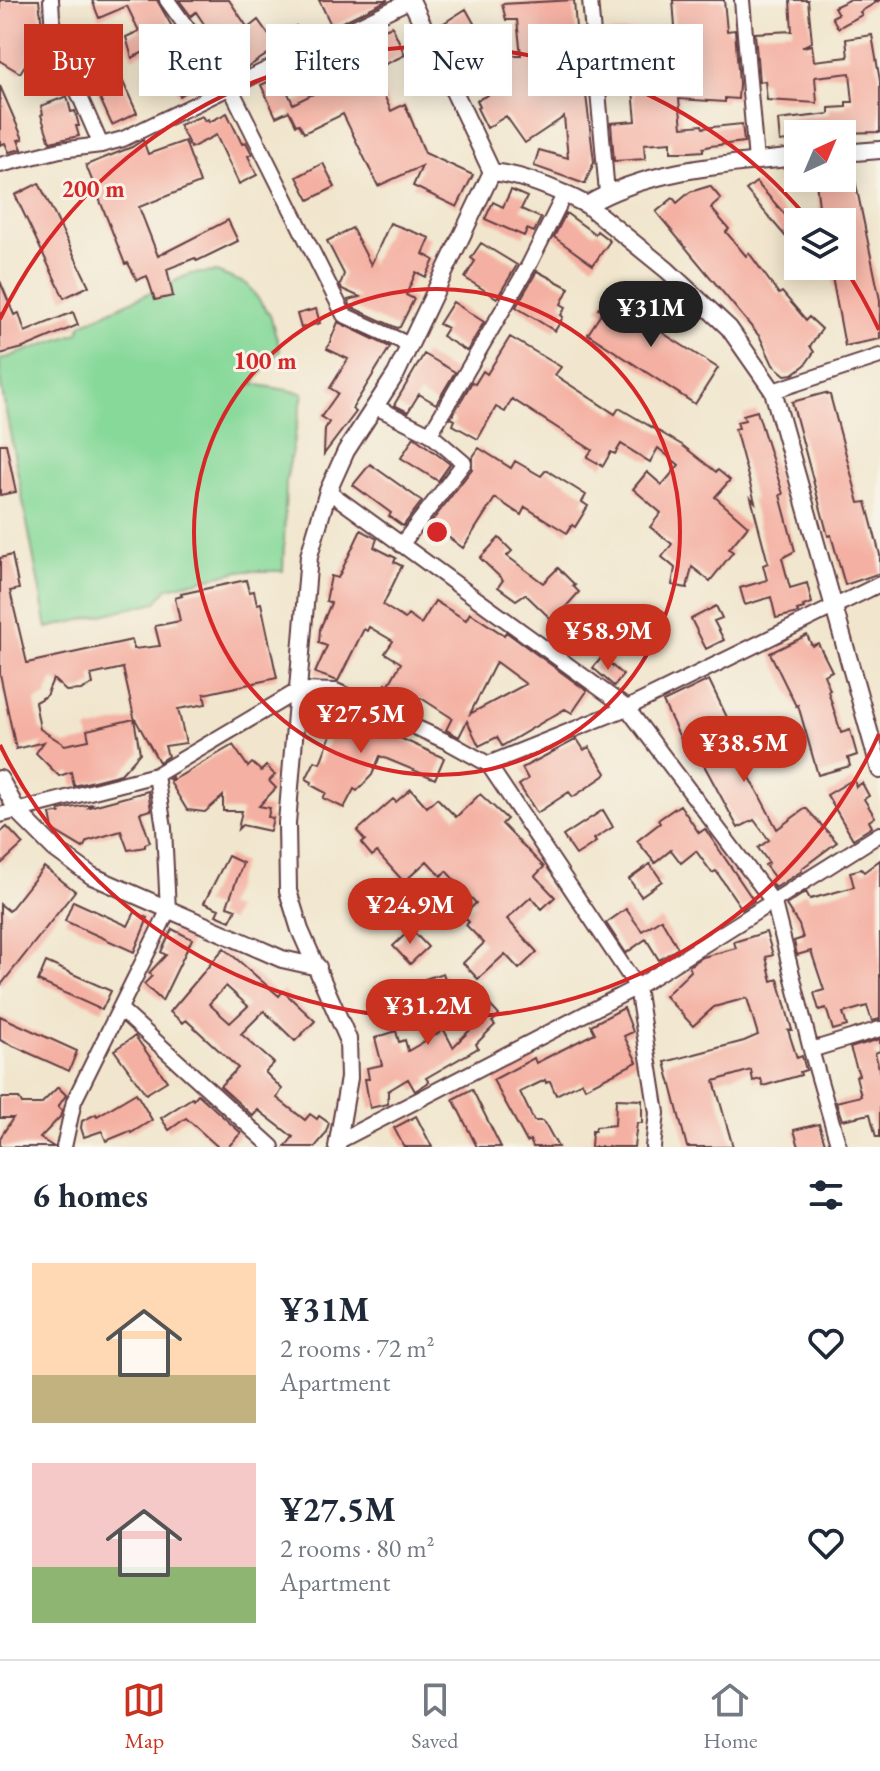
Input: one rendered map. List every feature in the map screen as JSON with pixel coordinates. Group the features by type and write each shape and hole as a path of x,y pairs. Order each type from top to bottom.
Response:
{"street":[{"path":"51,0 53,35 101,145"},
{"path":"167,0 184,24"},
{"path":"250,80 411,0 492,172"},
{"path":"590,0 607,193"},
{"path":"742,0 756,161"},
{"path":"0,165 123,139 216,96"},
{"path":"234,96 344,315 410,345"},
{"path":"856,152 880,150"},
{"path":"587,205 607,193 685,170 784,158"},
{"path":"492,172 505,173 565,193 587,205 667,270 729,328 773,391 880,770"},
{"path":"338,1144 349,1078 348,1039 300,930 288,891 287,823 309,556 328,491 346,451 376,407 410,345 492,172"},
{"path":"430,434 529,265 565,193"},
{"path":"773,391 880,356"},
{"path":"376,407 430,434 464,463 401,545"},
{"path":"328,491 627,708 774,903 839,1147"},
{"path":"488,764 627,708 880,584"},
{"path":"0,815 156,775 299,690 336,691 450,743 488,764 637,987 657,1113 653,1147"},
{"path":"64,1147 74,1101 168,911 164,828 156,775"},
{"path":"0,779 18,812 55,849 92,876 282,959 318,967"},
{"path":"338,1144 637,987 880,834"},
{"path":"120,1009 272,1147"},
{"path":"811,1050 880,1029"}],"green space":[{"path":"216,272 247,284 270,315 280,350 253,384 303,393 286,481 283,571 239,571 168,588 156,602 47,628 0,380 0,360 78,333 82,324 190,274"}],"building":[{"path":"0,0 39,0 42,24 24,24 24,67 20,73 0,61"},
{"path":"92,0 157,0 170,24 139,24 139,31 127,6 99,18"},
{"path":"179,0 229,0 245,24 204,24 196,12 191,16"},
{"path":"319,0 388,0 338,24 331,24"},
{"path":"574,0 576,24 528,24 528,96 586,96 594,162 585,184 534,166 539,150 568,158 564,117 525,143 506,116 487,128 477,108 480,107 477,100 486,96 512,96 512,55 521,55 517,20 506,20 502,4"},
{"path":"673,0 724,0 727,31 735,30 738,99 725,98 725,102 679,99 682,127 742,124 744,142 690,152 671,152 671,142 644,144 645,159 614,161 611,123 636,121 634,96 703,96 703,24 675,24"},
{"path":"790,0 808,0 812,42 802,47 812,45 814,61 848,57 846,39 872,35 880,81 880,132 856,133 856,120 784,120 784,142 780,142 778,120 829,114 829,108 846,107 846,102 853,102 850,73 815,77 817,103 767,100 765,81 759,82 755,33 792,31"},
{"path":"849,0 880,0 860,12 862,15 838,28 832,17 838,14 834,7"},
{"path":"466,9 474,24 442,24"},
{"path":"258,20 266,31 266,55 250,66 250,26"},
{"path":"392,26 404,55 388,63 388,28"},
{"path":"139,31 139,54 132,58 126,37"},
{"path":"123,82 137,113 112,125 99,96 123,96"},
{"path":"0,86 23,139 18,140 22,149 9,152 5,143 0,145"},
{"path":"67,96 71,112 75,111 79,136 50,142 41,106"},
{"path":"266,96 289,96 293,104 309,96 384,96 391,111 405,104 425,153 473,175 457,207 413,186 422,166 378,186 343,114 304,133 289,111 276,117"},
{"path":"227,113 242,144 246,142 252,154 248,156 257,175 239,184 216,135 191,148 179,125 202,116 209,122"},
{"path":"143,140 148,154 185,141 200,183 139,207 158,256 228,220 238,241 197,261 195,258 167,269 173,296 155,300 147,276 137,280 128,263 125,264 86,165"},
{"path":"323,163 335,187 309,200 297,177"},
{"path":"756,182 784,213 784,235 746,190"},
{"path":"39,183 89,286 64,298 15,195"},
{"path":"856,185 880,300 880,339 845,346 833,280 856,280 856,208 819,208 817,192 856,192"},
{"path":"710,186 721,199 711,208 729,229 726,232 746,256 749,253 779,294 782,292 806,320 809,317 822,329 810,346 814,352 805,365 793,374 785,375 773,365 760,337 656,212 673,198 677,203 690,192"},
{"path":"511,190 527,197 521,209 541,218 534,232 527,229 524,236 485,219 493,202 503,207"},
{"path":"566,213 610,241 593,265 554,237"},
{"path":"390,223 430,238 423,254 434,260 426,277 416,272 406,295 414,299 397,328 351,307 348,300 360,297 342,289 340,285 344,274 327,241 352,228 371,265"},
{"path":"481,243 517,265 497,298 465,278 475,261 471,258"},
{"path":"537,271 569,288 561,304 566,307 561,315 563,317 555,331 516,307"},
{"path":"0,281 14,315 19,313 25,332 73,312 78,325 0,354"},
{"path":"612,288 626,297 620,306 718,368 695,404 588,334 603,311 598,309"},
{"path":"453,302 484,322 467,351 442,336 447,328 439,324"},
{"path":"316,309 320,323 301,328 297,314"},
{"path":"338,322 390,347 352,409 356,412 324,454 325,429 329,422 321,417 338,393 330,388 348,359 327,349"},
{"path":"510,337 561,367 555,375 615,414 619,408 682,445 730,480 715,497 748,526 729,549 733,552 710,581 692,567 687,588 672,585 675,568 662,557 672,544 650,527 661,513 633,489 647,472 662,485 679,465 658,448 650,462 621,444 615,454 611,452 603,466 587,457 592,450 512,399 505,412 496,407 478,439 453,425 455,420 451,418 472,382 475,384 483,371 487,374"},
{"path":"424,354 455,372 436,404 419,394 408,412 394,405"},
{"path":"825,393 830,395 859,503 866,502 880,555 880,573 845,585 831,535 828,536 792,402"},
{"path":"757,411 783,494 780,495 795,551 782,558 790,588 807,583 812,603 797,610 798,613 776,618 771,597 745,605 740,588 767,580 763,565 768,563 735,429 739,428 737,422 745,420 743,415"},
{"path":"414,437 450,464 438,481 401,458"},
{"path":"0,444 6,444 16,492 0,495"},
{"path":"479,448 511,468 515,461 541,476 546,470 586,495 582,502 588,506 575,527 572,525 567,533 525,507 521,515 495,498 463,548 444,534 441,539 426,529 472,469 472,458"},
{"path":"370,464 422,501 403,526 389,516 391,513 353,485"},
{"path":"361,530 377,539 374,547 396,558 394,562 402,566 383,605 405,619 408,615 421,624 435,601 466,620 470,613 504,635 506,632 587,691 572,713 565,709 502,746 497,737 479,746 467,721 459,737 446,730 452,718 421,698 410,712 393,701 390,705 376,698 386,684 388,686 401,663 385,653 393,641 369,627 367,631 364,629 338,681 315,673 327,646 319,643 320,629 331,603 326,601 331,576 338,578","holes":["496,662 526,684 470,714"]},
{"path":"499,538 512,551 507,556 543,583 558,568 575,585 579,592 553,621 525,594 516,600 498,587 503,580 480,558"},
{"path":"12,555 19,589 10,591 27,663 132,640 134,649 160,646 155,626 180,621 175,598 181,594 246,580 249,592 254,591 257,604 261,603 277,678 204,694 206,704 178,709 186,743 165,746 168,756 159,762 134,717 123,668 91,675 93,684 81,690 66,691 53,679 46,696 35,702 40,729 65,745 89,740 87,730 134,719 140,753 121,774 74,786 71,772 59,776 36,753 44,742 16,749 0,674 0,558"},
{"path":"716,606 722,618 714,621 724,640 706,649 691,619"},
{"path":"807,635 812,646 818,643 832,671 824,675 828,691 841,733 850,730 857,755 848,758 850,766 818,775 798,705 770,653"},
{"path":"602,657 623,675 614,686 593,668"},
{"path":"709,680 737,738 731,741 777,829 806,808 837,842 802,871 775,888 770,882 774,877 765,865 769,863 758,848 769,840 754,820 738,828 699,756 696,757 691,745 685,748 663,702"},
{"path":"320,703 351,717 363,720 365,715 379,722 376,727 444,758 435,779 380,756 372,775 357,791 354,789 344,808 323,798 326,793 306,779 315,761 320,763 332,732 313,724"},
{"path":"577,739 584,750 589,747 606,773 573,797 569,792 537,813 519,785 528,779 522,768"},
{"path":"233,745 248,767 252,763 261,771 266,766 275,775 269,781 276,788 259,806 270,808 268,817 273,818 270,831 242,825 238,829 242,811 223,811 223,796 205,812 187,810 170,782 172,777 173,780"},
{"path":"854,779 856,787 862,783 869,796 864,799 875,817 869,821 872,827 853,839 827,795"},
{"path":"411,789 427,807 437,798 456,817 480,794 507,819 502,824 544,867 535,876 555,897 542,909 531,897 507,919 537,952 519,969 505,954 478,979 463,963 484,943 466,925 469,922 463,916 476,903 446,871 441,876 427,861 404,882 377,852 372,856 361,843 365,840 357,831 393,799 396,802"},
{"path":"148,791 151,810 140,813 150,842 145,847 128,850 121,831 87,841 83,848 53,830 50,814 60,813 59,810 92,804 89,807"},
{"path":"680,805 699,833 705,829 754,901 742,909 716,871 712,873 696,851 681,863 671,850 655,863 637,841 660,823 658,820"},
{"path":"603,810 613,827 576,855 563,836"},
{"path":"7,827 23,844 0,865 0,833"},
{"path":"228,856 243,863 227,906 236,909 230,921 216,915 219,909 204,903"},
{"path":"880,860 880,1019 872,1021 867,1006 843,1013 847,1026 833,1030 826,1008 819,1010 814,993 824,990 811,951 797,955 794,941 803,938 786,905 806,892 810,899 854,887 850,872 861,869 864,872"},
{"path":"650,864 662,881 641,896 629,879"},
{"path":"44,867 75,891 0,986 0,904 9,911"},
{"path":"73,901 128,926 135,912 148,918 134,952 65,921"},
{"path":"626,909 642,931 661,919 678,948 659,960 646,939 626,953 606,923"},
{"path":"172,929 192,939 162,1001 144,984 152,976 149,973 166,955 161,952"},
{"path":"411,929 428,947 410,964 393,946"},
{"path":"766,932 773,955 766,957 772,981 778,979 792,1030 788,1030 797,1058 802,1056 806,1070 800,1072 801,1075 763,1086 761,1079 753,1081 751,1070 714,1081 733,1147 687,1147 665,1062 758,1035 747,998 714,1007 693,1026 665,996 691,971 689,966 703,957 736,948 734,942"},
{"path":"224,948 279,996 283,991 315,1021 295,1041 264,1011 241,1034 274,1063 265,1072 282,1089 277,1098 305,1120 310,1114 329,1123 325,1135 315,1147 285,1147 293,1137 258,1110 253,1116 220,1086 238,1068 186,1020 183,1023 170,1012","holes":["226,986 248,1006 230,1023 209,1004"]},
{"path":"46,962 111,991 102,1010 38,981"},
{"path":"443,973 453,1002 471,985 499,1015 492,1022 495,1025 476,1044 478,1048 426,1078 429,1082 415,1091 408,1079 388,1091 388,1104 370,1108 365,1079 369,1079 367,1068 382,1065 375,1038 396,1031 399,1042 405,1040 408,1051 444,1030 453,1047 473,1027 425,979"},
{"path":"420,989 428,1003 404,1011 399,996"},
{"path":"624,1008 633,1032 624,1036 637,1062 585,1088 582,1082 556,1095 550,1081 546,1083 545,1080 520,1092 534,1121 542,1121 546,1125 558,1147 533,1147 530,1140 527,1142 493,1080 534,1058 536,1063 595,1033 591,1025"},
{"path":"0,1016 77,1051 69,1071 0,1040"},
{"path":"135,1036 167,1081 146,1094 114,1050"},
{"path":"880,1039 880,1051 875,1053 880,1072 880,1137 876,1137 870,1114 842,1120 836,1102 861,1096 856,1076 859,1075 850,1048"},
{"path":"58,1087 66,1095 58,1107 62,1110 60,1117 40,1138 54,1147 0,1147 0,1138 13,1118 0,1118 0,1098 19,1098 22,1104 41,1104"},
{"path":"472,1089 501,1147 477,1147 453,1099"},
{"path":"136,1093 152,1120 131,1133 106,1141 102,1131 84,1137 82,1121 97,1116"},
{"path":"198,1094 241,1133 228,1147 218,1147 186,1118 169,1130 161,1118"},
{"path":"616,1099 642,1100 642,1123 637,1123 634,1147 591,1147 592,1131 596,1127 615,1125"},
{"path":"416,1116 432,1147 404,1147 394,1128"},
{"path":"819,1124 826,1147 799,1147 794,1130"}]}
